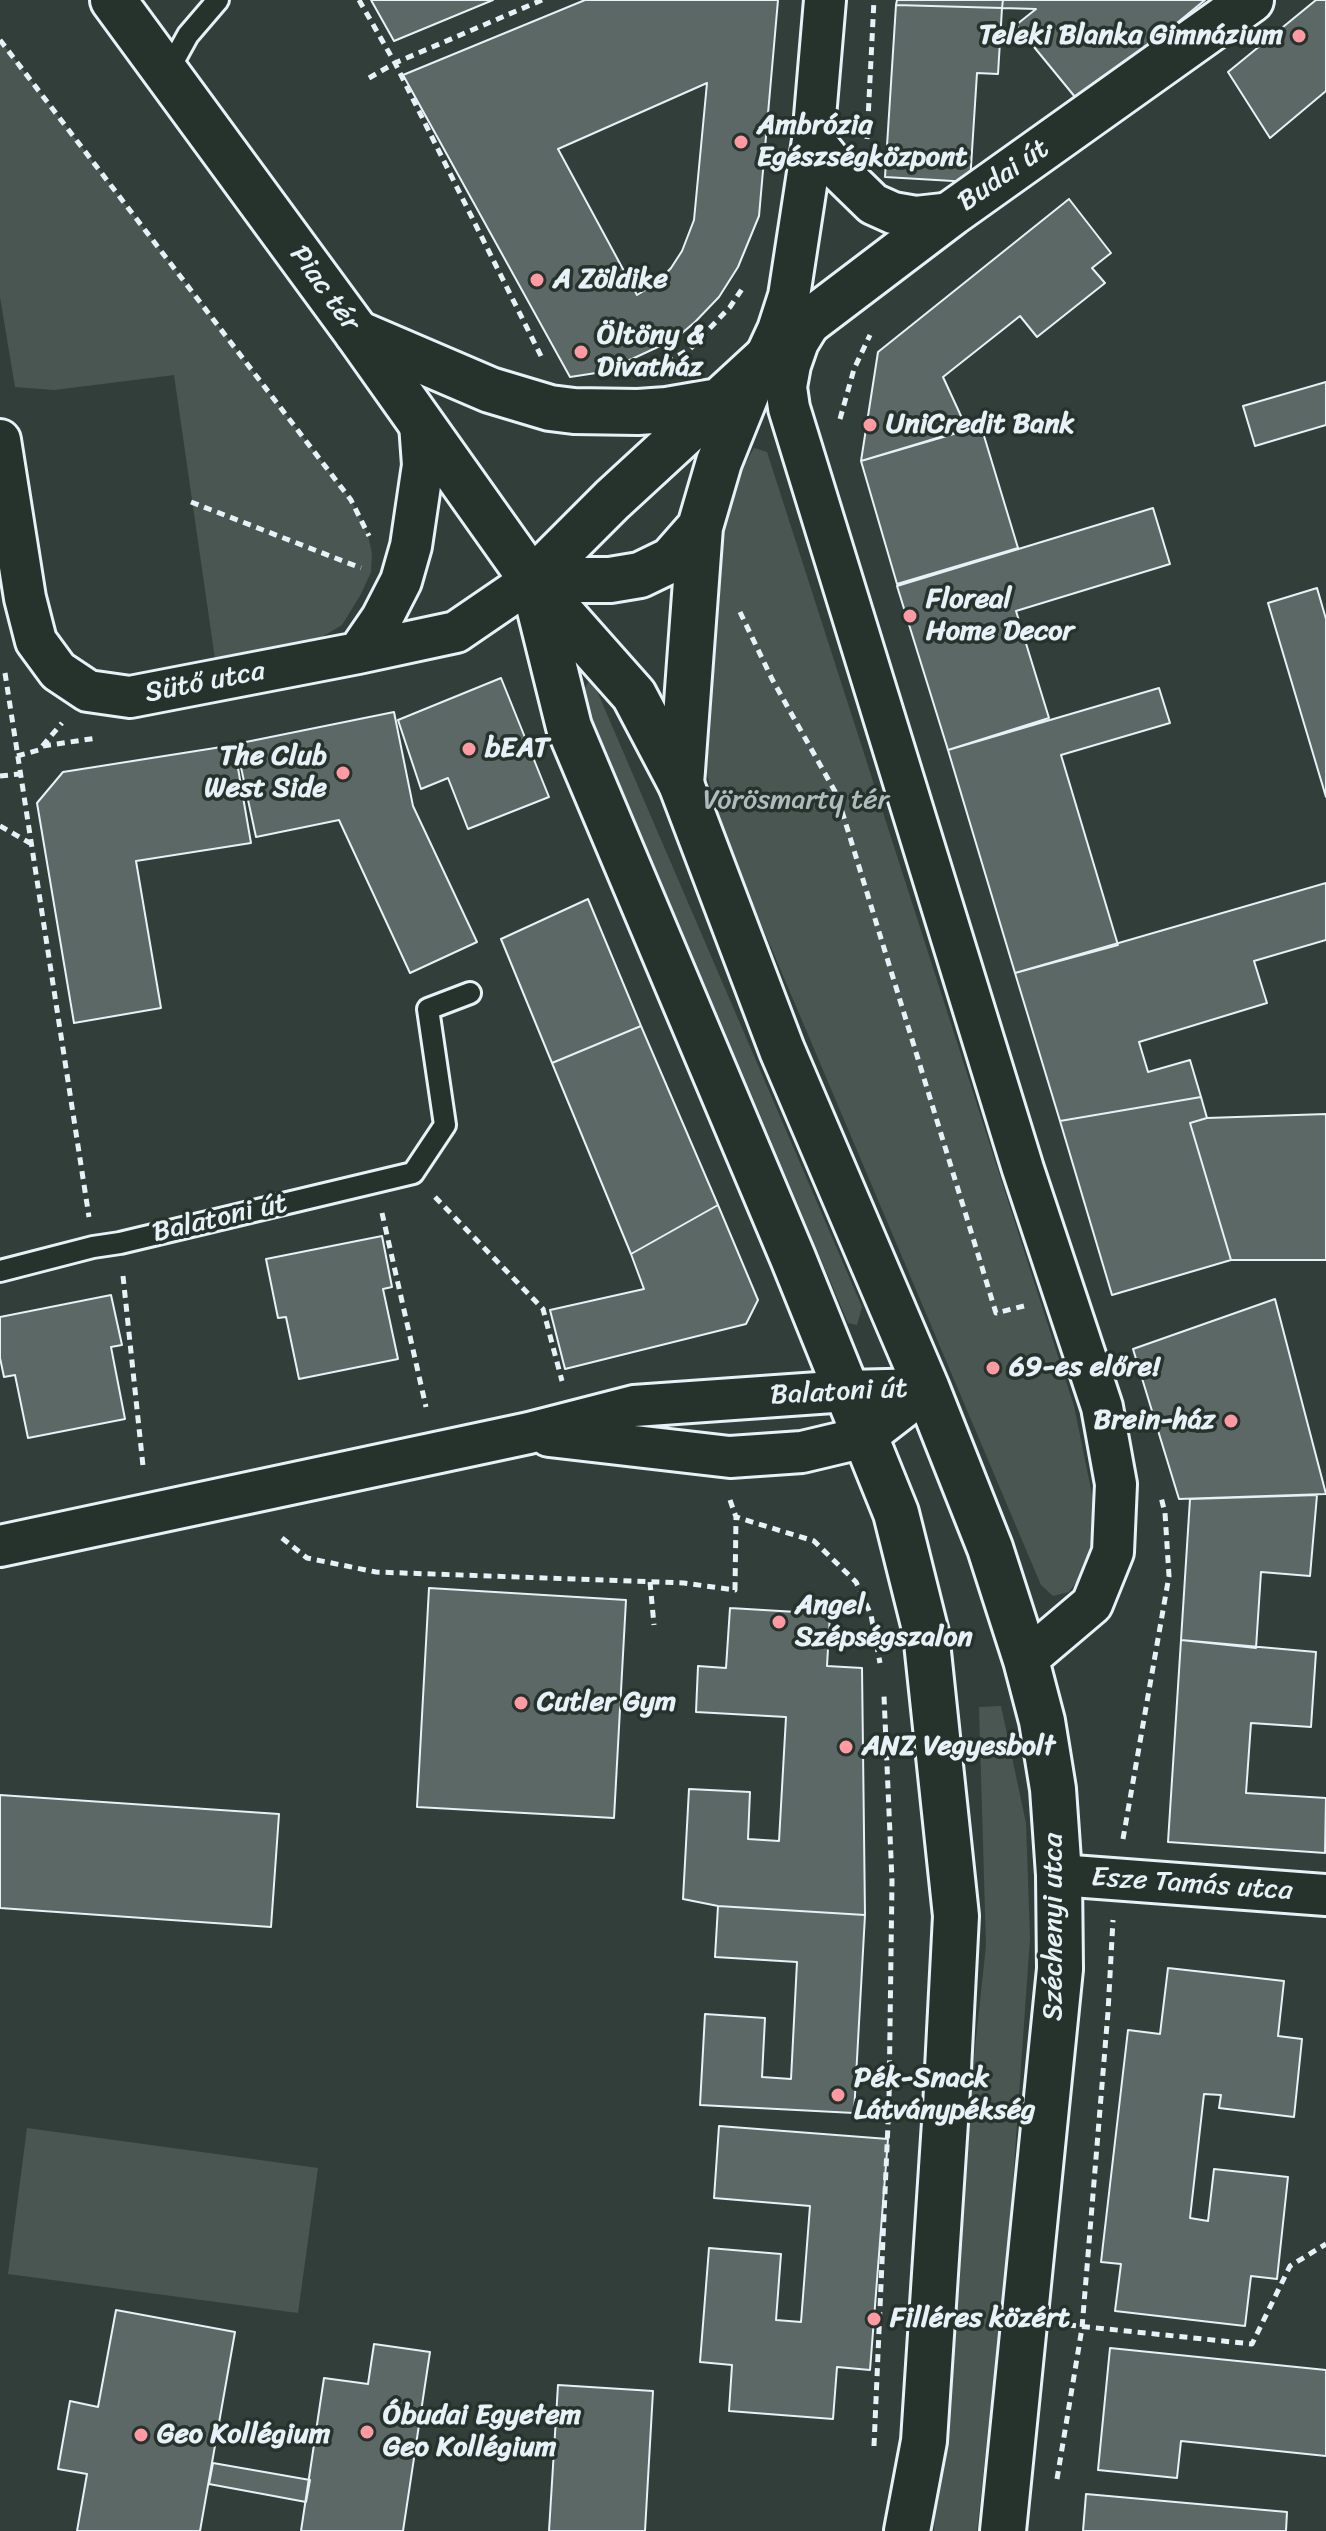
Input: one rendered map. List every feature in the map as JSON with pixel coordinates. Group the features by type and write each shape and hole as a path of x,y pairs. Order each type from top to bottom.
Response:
{"main road":[{"name":"Piac tér","path":"113,0 357,333 532,580"},
{"name":"Budai út","path":"532,580 612,500 812,319 952,213 1251,0"},
{"path":"357,333 490,390 550,408 638,412 719,401"},
{"name":"Budai út","path":"681,784 700,527 737,413 764,361"},
{"name":"Budai út","path":"532,580 610,580 640,575 671,560 700,527"},
{"path":"532,580 634,695 681,784 782,1050 927,1389"},
{"path":"532,580 569,727 896,1513 926,1633 956,1916 924,2441 907,2531"},
{"name":"Széchenyi utca","path":"927,1389 990,1548 1026,1660 1042,1721 1053,1789 1059,1875 1060,1969 1003,2531"}],"street":[{"path":"764,361 789,296 813,140 825,0"},
{"path":"813,140 834,166 873,204 893,213 916,217 952,213"},
{"path":"812,319 798,342 790,365 786,387 789,408 1023,1169 1102,1407 1116,1484 1113,1552 1092,1604 1026,1660"},
{"path":"358,653 382,618 401,581 411,546 423,465 420,424"},
{"name":"Sütő utca","path":"0,440 25,598 36,641 58,671 88,691 130,697 456,632 532,580"},
{"name":"Balatoni út","path":"0,1546 529,1433 634,1406 847,1391 927,1389"},
{"name":"Balatoni út","path":"529,1433 730,1457 802,1452 865,1437 927,1389"},
{"name":"Esze Tamás utca","path":"1059,1875 1326,1895"}],"lane":[{"path":"167,73 188,35 218,0"},
{"path":"413,1173 445,1125 428,1009 470,993"},
{"name":"Balatoni út","path":"0,1271 413,1173"}],"path":[{"path":"359,0 395,63 547,368"},
{"path":"369,78 395,63 542,0"},
{"path":"866,151 874,0"},
{"path":"0,40 351,500 370,544"},
{"path":"654,368 690,349 730,307 752,274"},
{"path":"191,502 371,572"},
{"path":"739,610 772,679 837,795 996,1313 1066,1295"},
{"path":"4,669 93,1247"},
{"path":"17,756 39,750 88,691"},
{"path":"43,746 105,737"},
{"path":"0,776 20,774"},
{"path":"0,826 30,843"},
{"path":"413,1173 543,1309 562,1382"},
{"path":"375,1182 426,1407"},
{"path":"120,1243 143,1466"},
{"path":"282,1538 307,1558 376,1572 684,1583 735,1590 736,1517 728,1496"},
{"path":"736,1517 814,1541 856,1582 871,1615 883,1677"},
{"path":"650,1582 654,1625"},
{"path":"874,2448 889,2101 892,1881 883,1692"},
{"path":"1057,2484 1082,2328 1116,1879"},
{"path":"1026,2316 1082,2328 1252,2344 1290,2266 1326,2244"}],"green space":[{"path":"0,40 351,500 368,535 372,554 371,572 342,625 315,641 215,659 174,375 54,390 15,387 0,297"},
{"name":"Vörösmarty tér","path":"754,448 767,452 1074,1406 1098,1524 1089,1565 1069,1592 1053,1596 1041,1585 718,822 706,769 716,563 730,502 740,473"},
{"path":"591,677 862,1307 857,1325 848,1323 582,694"},
{"path":"1001,1706 1026,1823 1030,1938 1009,2238 977,2531 934,2531 951,2270 986,1946 979,1707"},
{"path":"27,2128 318,2168 298,2313 8,2274"}],"building":[{"path":"371,0 493,0 394,41"},
{"path":"585,0 778,0 759,216 738,267 719,297 675,339 596,373 570,377 403,75","holes":["707,83 694,220 682,251 671,268 657,283 637,295 558,149"]},
{"path":"897,0 1003,0 1002,8 896,5"},
{"path":"1003,0 1205,0 1080,103 1016,25 1036,9 1002,8"},
{"name":"Teleki Blanka Gimnázium","path":"1316,0 1326,0 1326,91 1270,138 1228,72"},
{"path":"896,5 1002,8 998,74 977,73 970,182 885,177"},
{"path":"1069,199 1111,253 1092,268 1105,283 1037,337 1020,316 943,377 967,429 861,461 878,352"},
{"path":"1326,382 1326,425 1255,446 1243,406"},
{"path":"981,426 1018,548 897,584 861,461"},
{"path":"1153,508 1170,564 1016,611 1049,718 948,750 897,586"},
{"path":"1317,588 1326,619 1326,797 1268,603"},
{"name":"bEAT","path":"501,678 549,797 468,829 448,778 421,789 398,720"},
{"path":"1159,688 1170,723 1061,755 1118,945 1015,973 948,750"},
{"path":"394,712 413,806 477,942 410,973 339,820 256,837 236,744"},
{"path":"234,745 251,843 136,861 161,1008 74,1023 37,803 63,772"},
{"path":"1326,883 1326,940 1254,961 1267,1003 1139,1042 1148,1072 1190,1060 1201,1097 1060,1121 1015,973"},
{"path":"588,899 641,1026 552,1063 501,939"},
{"path":"641,1026 718,1205 631,1254 552,1063"},
{"path":"1201,1097 1207,1118 1190,1123 1231,1260 1112,1295 1060,1121"},
{"path":"1326,1114 1326,1260 1231,1260 1190,1123 1207,1118"},
{"path":"718,1205 758,1300 746,1324 565,1369 550,1310 644,1289 631,1254"},
{"path":"382,1236 392,1287 383,1289 398,1359 299,1379 286,1317 278,1318 266,1259"},
{"path":"111,1295 122,1345 111,1347 125,1419 28,1438 15,1375 4,1377 0,1358 0,1317"},
{"name":"Brein-ház","path":"1275,1299 1326,1494 1179,1499 1133,1349"},
{"path":"1317,1495 1310,1576 1261,1572 1256,1648 1181,1640 1190,1499"},
{"name":"Cutler Gym","path":"429,1588 626,1600 614,1818 417,1807"},
{"path":"730,1608 830,1614 827,1666 862,1668 865,1915 718,1906 683,1899 689,1789 750,1792 748,1839 779,1841 786,1717 696,1712 698,1666 726,1668"},
{"path":"1181,1640 1316,1652 1311,1727 1251,1723 1246,1793 1326,1798 1325,1853 1168,1842"},
{"path":"0,1795 279,1814 271,1927 0,1908"},
{"path":"718,1906 865,1915 854,2113 700,2105 705,2014 765,2018 762,2077 791,2079 797,1962 715,1957"},
{"path":"1168,1968 1284,1981 1278,2036 1302,2039 1294,2117 1219,2108 1221,2095 1204,2094 1190,2218 1208,2221 1214,2169 1288,2177 1277,2279 1251,2276 1245,2326 1115,2311 1121,2264 1101,2262 1128,2030 1160,2034"},
{"path":"719,2126 888,2139 870,2370 837,2367 833,2419 729,2411 732,2365 700,2362 709,2248 781,2254 776,2320 801,2322 810,2206 714,2198"},
{"name":"Geo Kollégium","path":"116,2310 235,2332 200,2531 77,2531 87,2474 58,2469 70,2401 98,2407"},
{"name":"Óbudai Egyetem Geo Kollégium","path":"374,2344 430,2352 403,2531 301,2531 324,2378 368,2384"},
{"path":"1110,2348 1326,2370 1326,2456 1181,2441 1177,2478 1098,2470"},
{"path":"558,2385 653,2391 645,2531 549,2531"},
{"path":"213,2463 310,2480 306,2502 209,2484"},
{"path":"1086,2494 1287,2512 1286,2531 1083,2531"}],"place":[{"name":"Teleki Blanka Gimnázium","path":"1299,36"},
{"name":"Ambrózia Egészségközpont","path":"741,142"},
{"name":"A Zöldike","path":"537,280"},
{"name":"Öltöny & Divatház","path":"581,352"},
{"name":"UniCredit Bank","path":"870,425"},
{"name":"Floreal Home Decor","path":"910,616"},
{"name":"bEAT","path":"469,749"},
{"name":"The Club West Side","path":"343,773"},
{"name":"69-es előre!","path":"993,1368"},
{"name":"Brein-ház","path":"1231,1421"},
{"name":"Angel Szépségszalon","path":"779,1622"},
{"name":"Cutler Gym","path":"521,1703"},
{"name":"ANZ Vegyesbolt","path":"846,1747"},
{"name":"Pék-Snack Látványpékség","path":"838,2095"},
{"name":"Filléres közért","path":"874,2319"},
{"name":"Óbudai Egyetem Geo Kollégium","path":"367,2432"},
{"name":"Geo Kollégium","path":"141,2435"}]}
